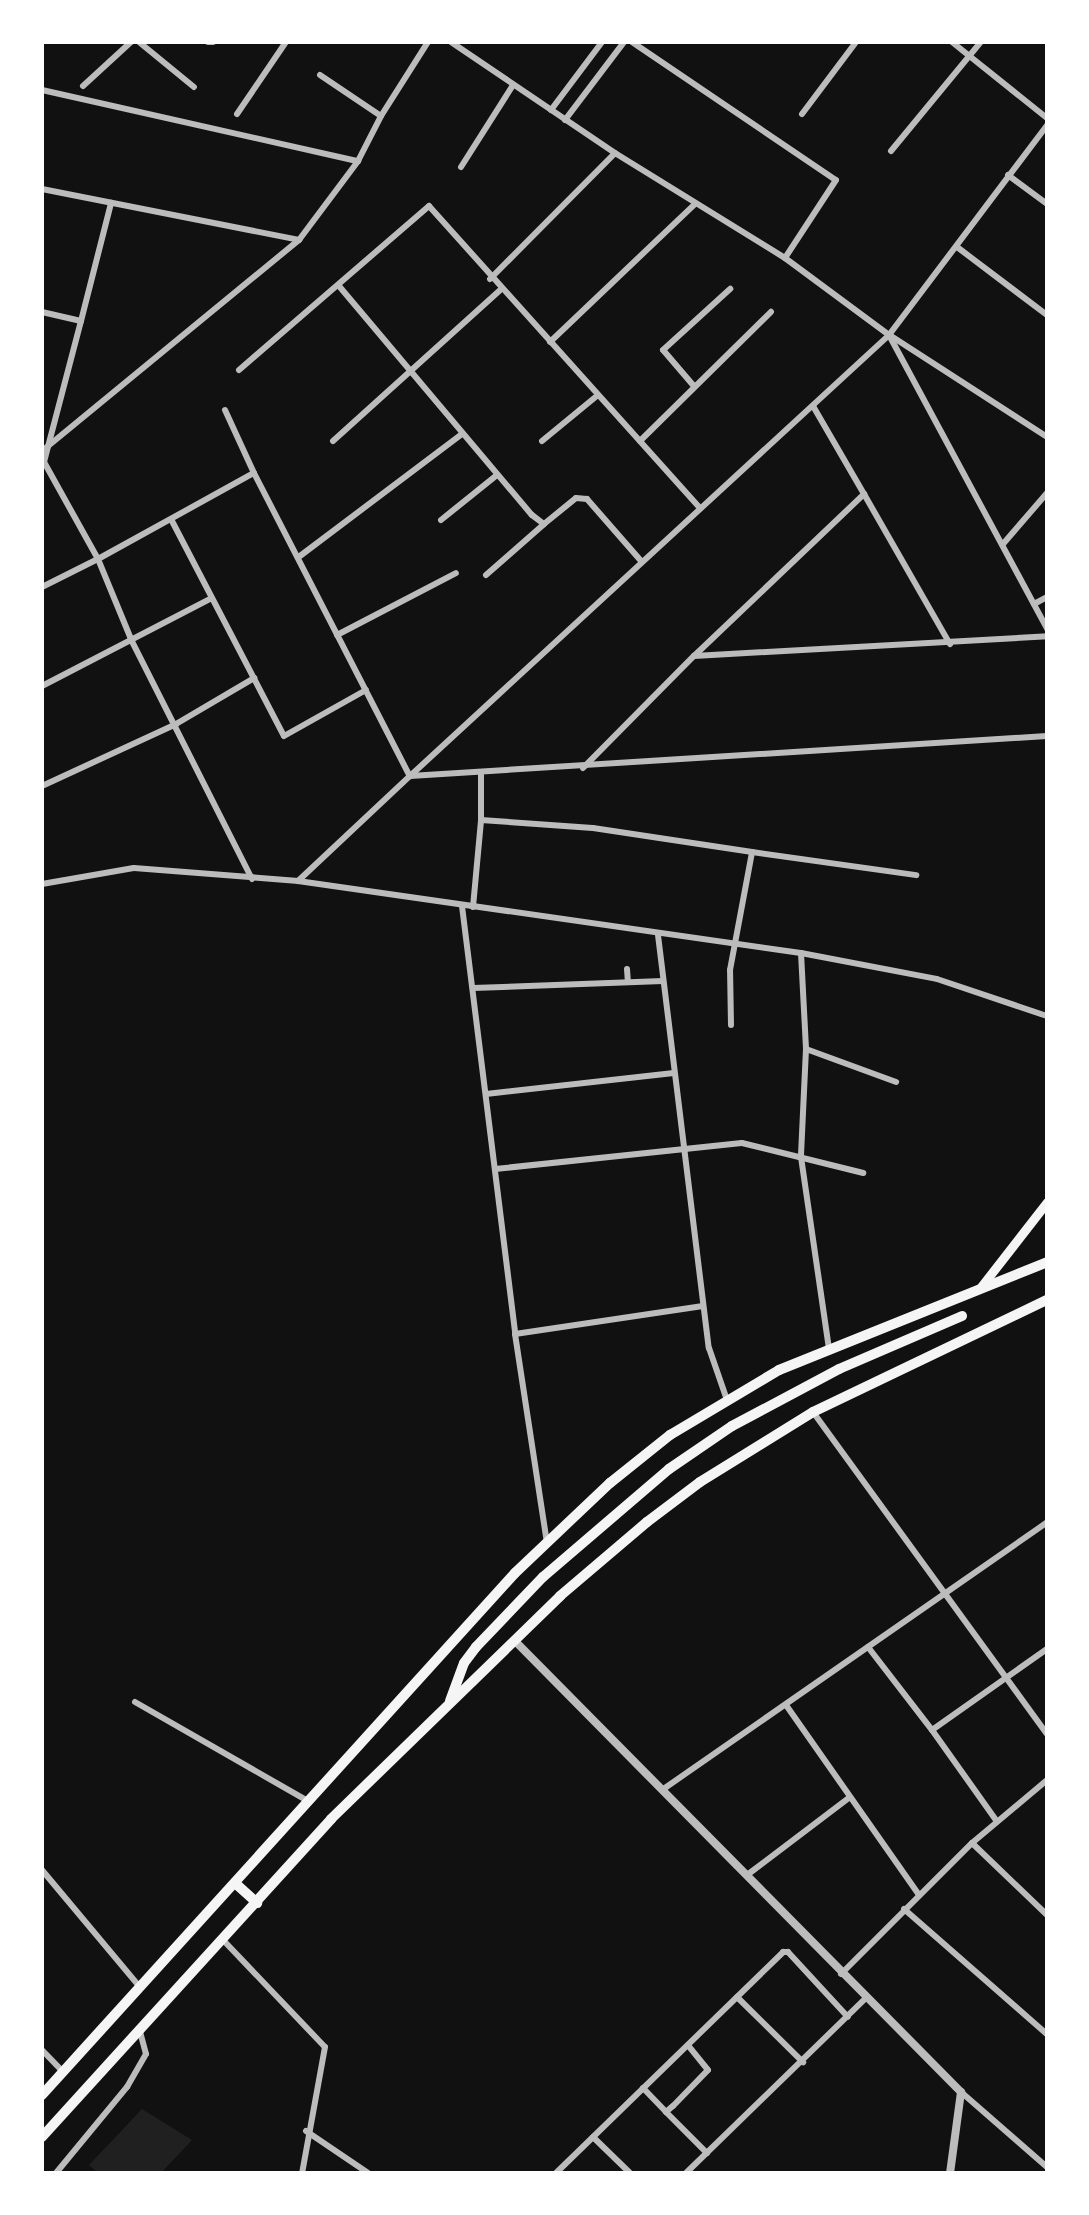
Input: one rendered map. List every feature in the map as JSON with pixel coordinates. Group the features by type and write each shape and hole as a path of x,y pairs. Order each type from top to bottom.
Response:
{"highway":[{"path":"42,2095 235,1883 306,1800 547,1542 670,1435 727,1399 829,1348 1047,1262"},
{"path":"42,2137 224,1941 331,1819 560,1596 690,1489 813,1412 1045,1304"},
{"path":"449,1703 464,1663 476,1647 543,1577 668,1469 732,1426 827,1375 962,1316"},
{"path":"235,1883 257,1903"}],"main road":[{"path":"979,1289 1047,1202"}],"street":[{"path":"83,86 131,42"},
{"path":"139,42 194,87"},
{"path":"237,114 286,42"},
{"path":"44,452 299,240 358,161 381,116 429,42"},
{"path":"451,42 615,153 785,258 889,335 1047,437"},
{"path":"551,110 602,42"},
{"path":"565,120 624,42"},
{"path":"632,42 836,180 785,258"},
{"path":"802,114 856,42"},
{"path":"952,42 1047,118"},
{"path":"891,151 981,42"},
{"path":"320,75 381,116"},
{"path":"461,167 513,85"},
{"path":"42,90 358,161"},
{"path":"298,881 641,561 889,335 1047,125"},
{"path":"490,279 615,153"},
{"path":"1007,175 1047,204"},
{"path":"42,189 299,240"},
{"path":"111,203 44,452 44,462 98,559 131,639 252,879"},
{"path":"550,342 695,204"},
{"path":"239,370 340,286 429,206 490,279 699,508"},
{"path":"957,247 1047,315"},
{"path":"340,286 462,434 544,524"},
{"path":"693,384 663,351 730,289"},
{"path":"333,441 500,290"},
{"path":"42,312 81,321"},
{"path":"640,441 693,384 771,312"},
{"path":"889,335 1034,604 1045,619 1047,629"},
{"path":"542,441 598,395"},
{"path":"813,406 950,644"},
{"path":"225,410 254,473 300,556 337,635 410,776"},
{"path":"300,556 462,434"},
{"path":"42,587 172,521 254,473"},
{"path":"441,520 497,474"},
{"path":"1003,544 1047,493"},
{"path":"583,768 694,656 864,494"},
{"path":"486,575 576,498 587,499 641,561"},
{"path":"172,521 285,736 366,690"},
{"path":"337,635 456,573"},
{"path":"1034,604 1047,597"},
{"path":"42,686 212,598"},
{"path":"694,656 950,644 1047,636"},
{"path":"42,786 176,724 254,678"},
{"path":"410,776 583,768 1047,736"},
{"path":"473,907 481,820 481,774"},
{"path":"481,820 593,828 916,875"},
{"path":"731,1025 730,970 737,944 752,852"},
{"path":"42,884 134,868 298,881 801,953 937,979 1047,1016"},
{"path":"462,906 515,1334 547,1542"},
{"path":"658,934 682,1146 709,1348 727,1399"},
{"path":"801,953 806,1049 801,1157 829,1348"},
{"path":"627,969 628,982"},
{"path":"473,988 663,981"},
{"path":"806,1049 896,1082"},
{"path":"486,1094 674,1073"},
{"path":"495,1169 682,1146 742,1143 863,1173"},
{"path":"515,1334 703,1306"},
{"path":"813,1412 1047,1734"},
{"path":"662,1790 1047,1522"},
{"path":"514,1640 747,1875 865,1999 961,2092 1047,2167"},
{"path":"868,1647 996,1820"},
{"path":"932,1730 1047,1649"},
{"path":"135,1702 306,1800"},
{"path":"786,1705 919,1895"},
{"path":"841,1974 996,1820 1047,1780"},
{"path":"747,1875 850,1797"},
{"path":"972,1843 1047,1915"},
{"path":"42,1870 140,1987"},
{"path":"904,1909 1047,2034"},
{"path":"224,1941 325,2047 306,2131 302,2173"},
{"path":"556,2173 737,1997 788,1952 848,2017"},
{"path":"737,1997 803,2062"},
{"path":"687,2173 865,1999"},
{"path":"56,2173 127,2087 146,2054 140,2031"},
{"path":"666,2112 708,2070 688,2045"},
{"path":"42,2050 62,2072"},
{"path":"643,2088 707,2152"},
{"path":"950,2173 961,2092"},
{"path":"306,2131 368,2173"},
{"path":"593,2137 630,2173"}],"shaded area":[{"path":"142,2109 192,2140 161,2173 98,2173 89,2165"}]}
